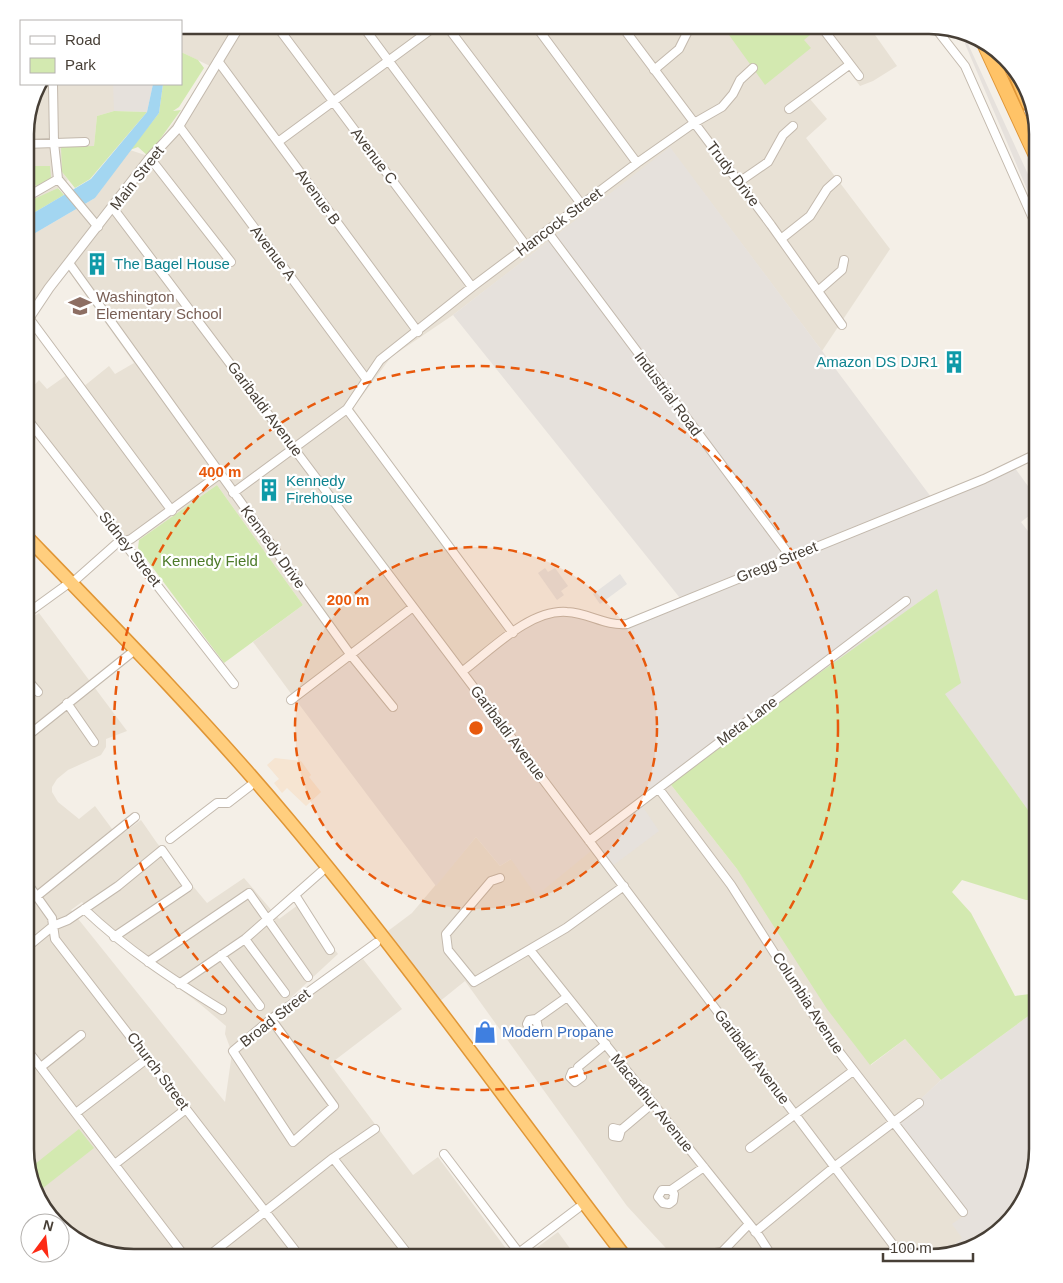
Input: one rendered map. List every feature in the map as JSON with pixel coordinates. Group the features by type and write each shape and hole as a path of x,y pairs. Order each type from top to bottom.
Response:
{"highway":[{"path":"989,53 1029,141"},
{"path":"34,548 215,734 318,856 619,1249"},
{"path":"68,584 250,786 321,872 609,1249"}],"street":[{"name":"Main Street","path":"34,311 150,158 179,126 234,34"},
{"name":"Avenue C","path":"283,34 472,287"},
{"path":"368,34 527,247"},
{"path":"278,142 425,34"},
{"path":"453,34 582,205"},
{"path":"542,34 637,163"},
{"name":"Trudy Drive","path":"628,34 781,239 842,325"},
{"path":"654,70 679,49 686,34"},
{"path":"827,34 859,76"},
{"path":"941,35 965,66 1029,210"},
{"name":"Avenue B","path":"218,61 418,332"},
{"path":"789,109 849,65"},
{"name":"Hancock Street","path":"233,493 347,408 380,360 418,332 472,287 637,163 694,123 722,107 733,94 740,80 753,68"},
{"path":"53,85 54,143 58,179 98,227"},
{"name":"Avenue A","path":"179,126 367,380"},
{"path":"739,182 768,162 783,134 793,126"},
{"path":"34,144 86,142"},
{"path":"150,158 232,262"},
{"path":"34,193 58,179"},
{"path":"781,239 810,216 827,189 836,180"},
{"name":"Garibaldi Avenue","path":"113,208 896,1249"},
{"name":"Industrial Road","path":"547,231 790,556"},
{"path":"818,291 842,270 844,260"},
{"name":"Kennedy Drive","path":"69,263 350,654 393,707"},
{"path":"34,330 172,511"},
{"path":"347,408 513,633"},
{"name":"Sidney Street","path":"34,427 234,684"},
{"name":"Gregg Street","path":"462,672 513,633 538,617 556,612 580,614 609,624 627,624 984,478 1029,457"},
{"path":"34,609 68,584 116,544 124,542 172,511 220,474"},
{"name":"Meta Lane","path":"589,841 906,601"},
{"path":"291,700 413,607"},
{"path":"34,730 130,654"},
{"path":"34,687 38,692"},
{"path":"67,703 94,742"},
{"path":"170,839 217,803 228,803 250,786"},
{"name":"Columbia Avenue","path":"659,789 731,885 816,1020 853,1071 963,1212"},
{"path":"37,896 135,817"},
{"path":"34,942 53,926 68,920 118,886 162,850 188,887 114,937"},
{"path":"179,984 245,939 321,872"},
{"path":"500,878 491,880 446,934 448,950 474,982 566,928 624,886"},
{"name":"Church Street","path":"34,892 52,918 55,939 294,1249"},
{"path":"148,962 249,893 308,977"},
{"path":"295,895 330,950"},
{"path":"84,909 114,937 148,962 179,984 222,1010"},
{"path":"245,939 285,993"},
{"name":"Broad Street","path":"271,1018 334,1106 293,1142 233,1051 271,1018 376,943"},
{"name":"Macarthur Avenue","path":"530,950 704,1167 766,1249"},
{"path":"221,955 260,1006"},
{"path":"536,1019 567,997"},
{"path":"41,1067 81,1035"},
{"path":"578,1070 578,1067 606,1044"},
{"path":"34,1058 179,1249"},
{"path":"76,1113 148,1058"},
{"path":"750,1148 853,1071"},
{"path":"621,1130 653,1103"},
{"path":"755,1232 834,1167 919,1103"},
{"path":"115,1164 186,1109"},
{"path":"217,1249 333,1158 375,1129"},
{"path":"444,1154 516,1249"},
{"path":"333,1158 404,1249"},
{"path":"671,1190 704,1167"},
{"path":"528,1249 578,1208"},
{"path":"730,1249 749,1224"}],"shaded area":[{"path":"182,34 874,34 897,66 873,81 860,86 849,71 810,99 827,119 806,138 890,249 822,351 670,148 453,315 391,357 353,408 517,634 463,671 295,699 253,642 303,605 217,485 139,540 122,535 42,433 34,440 34,385 39,380 47,389 71,372 83,387 109,366 115,374 134,363 63,263 34,310 34,234 95,198 130,150 148,156 174,122 210,66 182,52"},
{"path":"963,40 966,41 1029,176 1029,194"},
{"path":"46,85 114,85 114,111 97,116 94,146 62,172 68,180 58,188 34,200 34,127 37,108 44,89"},
{"path":"113,85 153,85 147,112 114,111"},
{"path":"670,147 931,497 1012,464 1029,488 1029,516 1021,522 1029,532 1029,812 944,694 937,589 641,804 659,831 611,867 596,847 536,896 511,859 500,866 476,837 436,886 295,699 413,606 463,670 530,623 545,616 563,614 609,625 684,603 453,315"},
{"path":"545,568 548,572 555,568 568,586 561,591 564,595 557,600 538,573"},
{"path":"620,574 627,584 600,604 593,594"},
{"path":"39,613 127,731 106,739 106,747 101,755 68,770 57,779 52,787 52,792 58,802 79,819 95,806 118,837 141,820 157,843 207,903 244,878 279,919 298,905 338,954 285,1003 289,1008 363,959 402,1009 330,1064 413,1175 438,1157 506,1249 120,1248 89,1239 70,1226 70,1213 57,1213 51,1205 41,1188 37,1175 34,1150 34,616","holes":["82,902 113,940 200,1004 226,1026 225,1034 232,1053 225,1102 71,910"]},
{"path":"275,758 301,761 311,775 309,777 321,792 306,806 287,788 282,793 274,783 279,779 267,765"},
{"path":"668,781 737,869 871,1065 905,1039 941,1080 896,1123 965,1215 963,1238 952,1246 930,1249 667,1249 627,1206 465,981 439,1002 388,931 412,913 476,837 500,866 511,859 641,803"},
{"path":"1029,1016 1029,1150 1024,1182 1012,1205 995,1225 974,1239 952,1247 962,1238 952,1224 965,1215 895,1123 941,1080"},
{"path":"558,1232 570,1249 535,1249"}],"green space":[{"path":"811,34 804,40 811,48 765,85 729,35"},
{"path":"182,52 198,60 204,68 179,107 173,111 181,110 148,156 138,147 130,150 159,113 163,85 182,85"},
{"path":"114,111 147,112 90,179 75,188 62,172 61,147 94,146 97,116"},
{"path":"34,166 50,166 51,178 36,186 34,182"},
{"path":"58,188 64,195 34,213 34,199"},
{"name":"Kennedy Field","path":"217,485 303,605 224,663 138,548 139,540"},
{"path":"937,589 961,683 945,694 1029,811 1029,900 962,880 952,892 971,913 1015,996 1029,994 1029,1016 941,1080 905,1039 870,1065 827,1009 737,869 668,781"},
{"path":"79,1129 94,1148 42,1189 35,1164"}],"water":[{"path":"153,85 163,85 159,113 95,198 34,234 34,213 91,179 147,112"}],"place":[{"name":"The Bagel House","path":"97,264"},
{"name":"Washington Elementary School","path":"80,306"},
{"name":"Amazon DS DJR1","path":"954,362"},
{"name":"Kennedy Firehouse","path":"269,490"},
{"name":"Modern Propane","path":"485,1032"}]}
